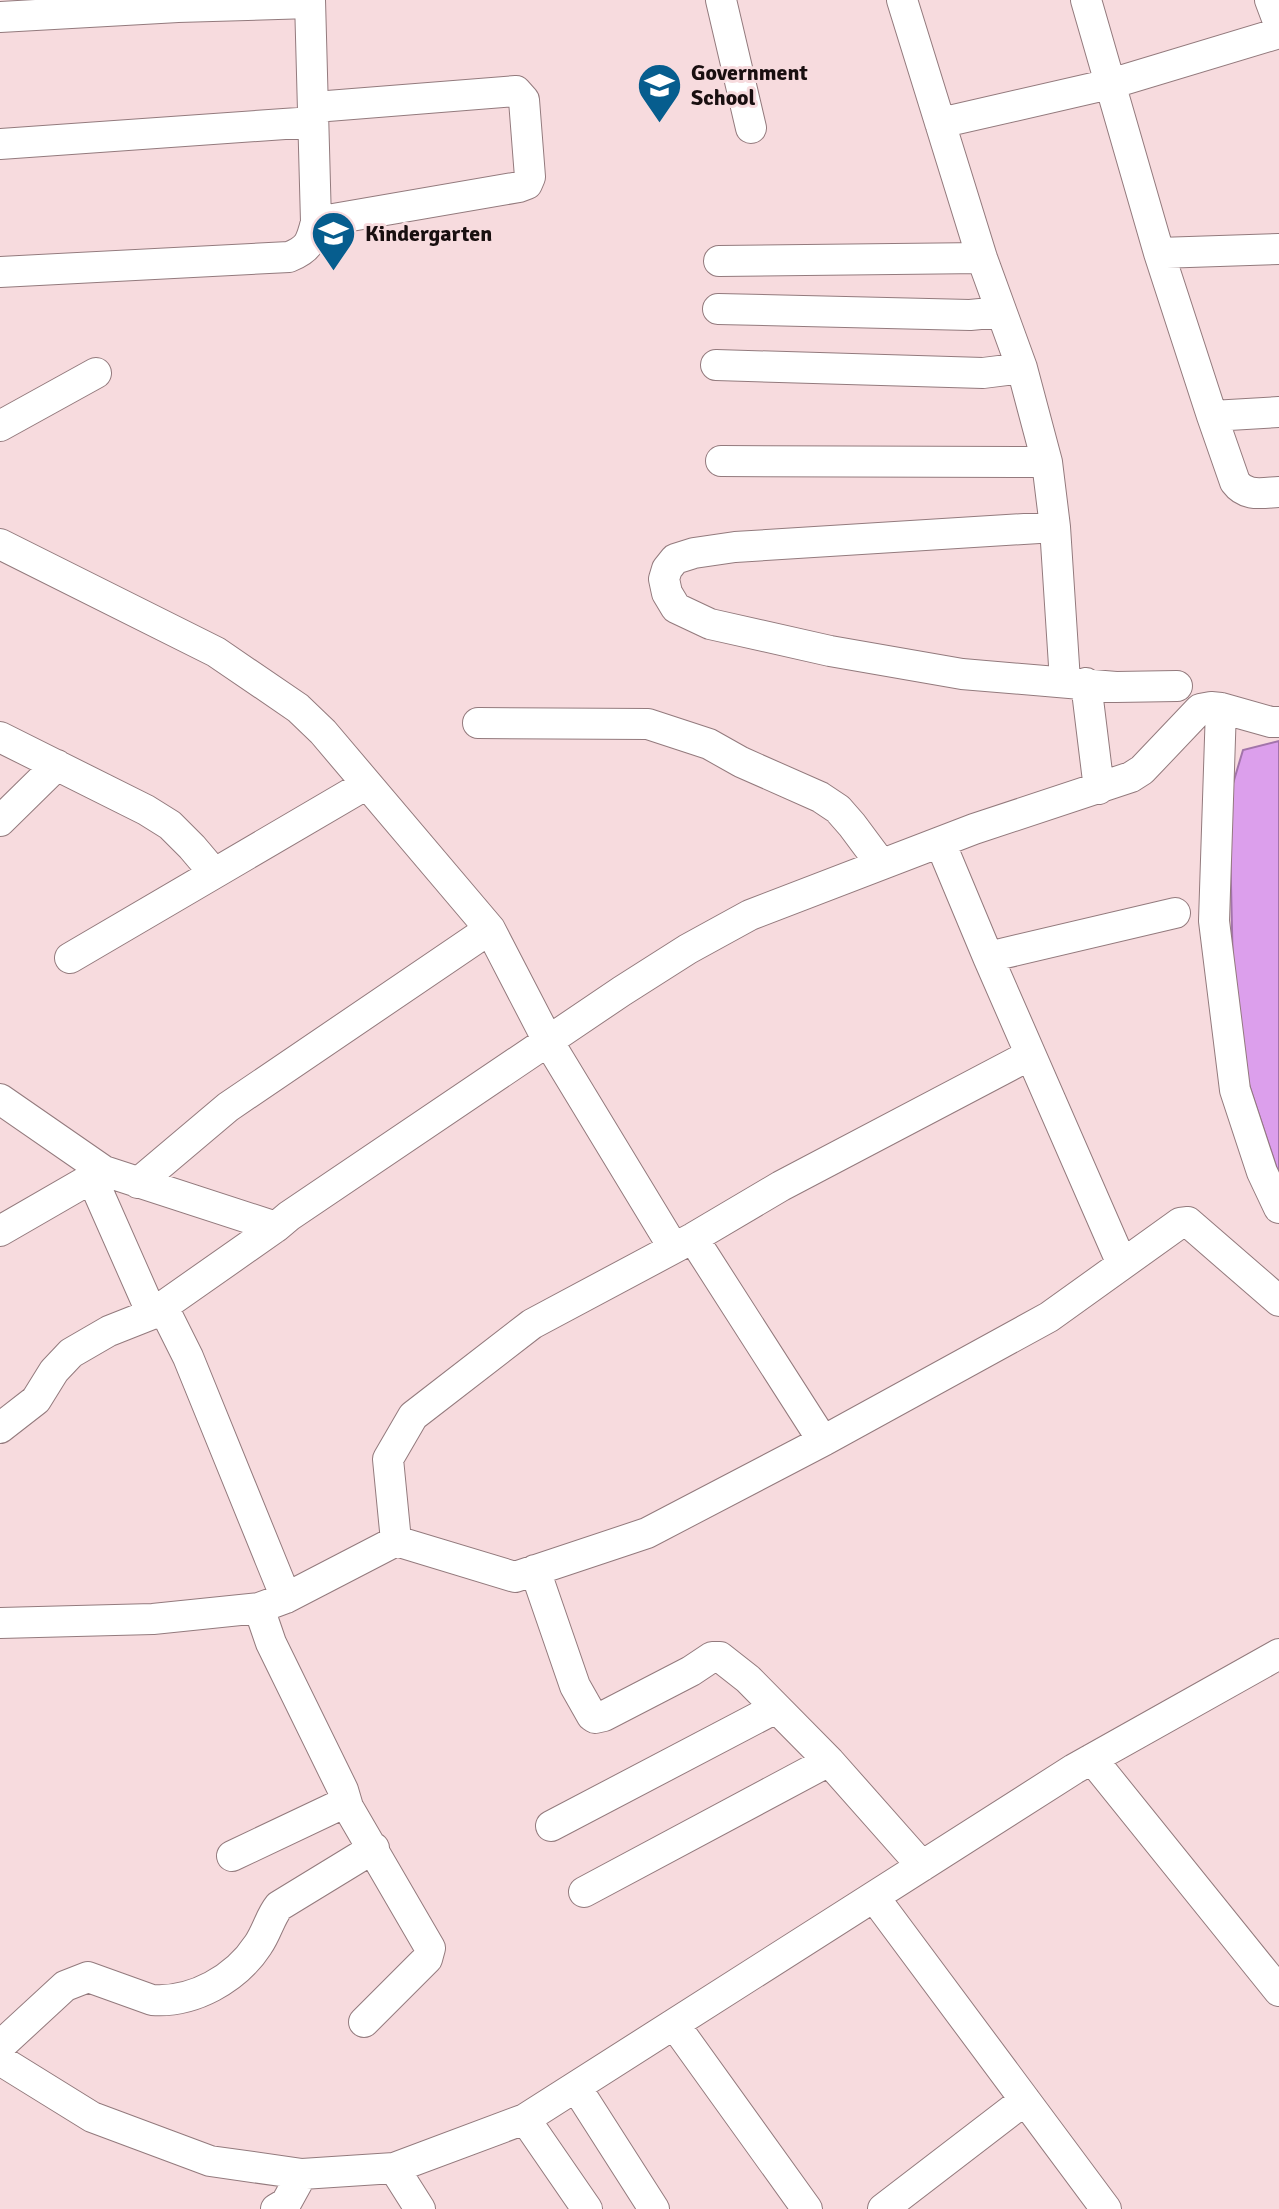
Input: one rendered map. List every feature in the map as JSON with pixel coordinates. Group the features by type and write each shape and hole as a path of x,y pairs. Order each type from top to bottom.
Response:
{"street":[{"path":"721,0 751,128"},
{"path":"902,0 982,258 1022,368 1047,462 1076,682 1099,789"},
{"path":"1086,0 1159,253 1235,482 1248,494 1279,492"},
{"path":"1270,0 1279,24"},
{"path":"0,17 310,1 316,222 312,238 304,251 289,257 0,272"},
{"path":"940,123 1110,84 1279,33"},
{"path":"0,144 516,91 524,100 530,177 527,184 316,222"},
{"path":"1159,253 1279,249"},
{"path":"719,261 982,258"},
{"path":"718,309 970,315 1001,312"},
{"path":"716,365 983,373 1022,368"},
{"path":"0,426 96,373"},
{"path":"1212,416 1279,412"},
{"path":"721,461 1047,462"},
{"path":"1055,527 735,547 675,559 664,579 667,593 676,608 710,624 830,651 962,674 1116,687 1177,686"},
{"path":"0,544 216,652 298,708 323,732 490,929 548,1041 683,1242 823,1441"},
{"path":"1221,708 1214,921 1235,1090 1262,1172 1279,1208"},
{"path":"0,1428 36,1400 54,1371 71,1353 109,1331 157,1310 289,1216 548,1041 675,957 750,915 940,842 1131,777 1142,770 1200,709 1221,708 1279,722"},
{"path":"478,723 648,724 709,744 741,762 820,797 838,809 881,864"},
{"path":"0,737 170,825 214,873"},
{"path":"0,821 57,765"},
{"path":"70,958 367,784"},
{"path":"940,842 1122,1264"},
{"path":"988,957 1175,913"},
{"path":"138,1183 228,1107 490,929"},
{"path":"396,1541 388,1459 413,1416 532,1324 781,1186 1030,1055"},
{"path":"0,1099 98,1174 138,1183 276,1227"},
{"path":"0,1231 98,1174"},
{"path":"98,1174 157,1310 188,1357 272,1603 271,1643 343,1790 346,1802 429,1945 427,1959 364,2022"},
{"path":"0,1623 153,1619 272,1603 396,1541 515,1577 647,1533 1049,1317 1180,1223 1188,1222 1279,1301"},
{"path":"535,1570 575,1686 592,1716 604,1716 716,1656 727,1660 829,1761 922,1866"},
{"path":"0,2060 92,2117 210,2161 302,2174 394,2168 525,2119 1092,1759 1279,1654"},
{"path":"551,1826 776,1708"},
{"path":"1092,1759 1279,1991"},
{"path":"584,1892 829,1761"},
{"path":"232,1856 346,1802"},
{"path":"0,2046 65,1986 88,1977 162,2001 194,1994 215,1985 226,1979 258,1946 279,1906 374,1848"},
{"path":"874,1897 1025,2100 1097,2205"},
{"path":"674,2024 807,2209"},
{"path":"576,2087 654,2209"},
{"path":"883,2209 1025,2100"},
{"path":"525,2119 587,2209"},
{"path":"394,2168 420,2209"},
{"path":"276,2209 286,2203 302,2174"}],"shaded area":[{"path":"1279,741 1279,1175 1241,1060 1234,1017 1229,797 1243,750"}],"place":[{"name":"Government School","path":"660,124"},
{"name":"Kindergarten","path":"334,272"}]}
